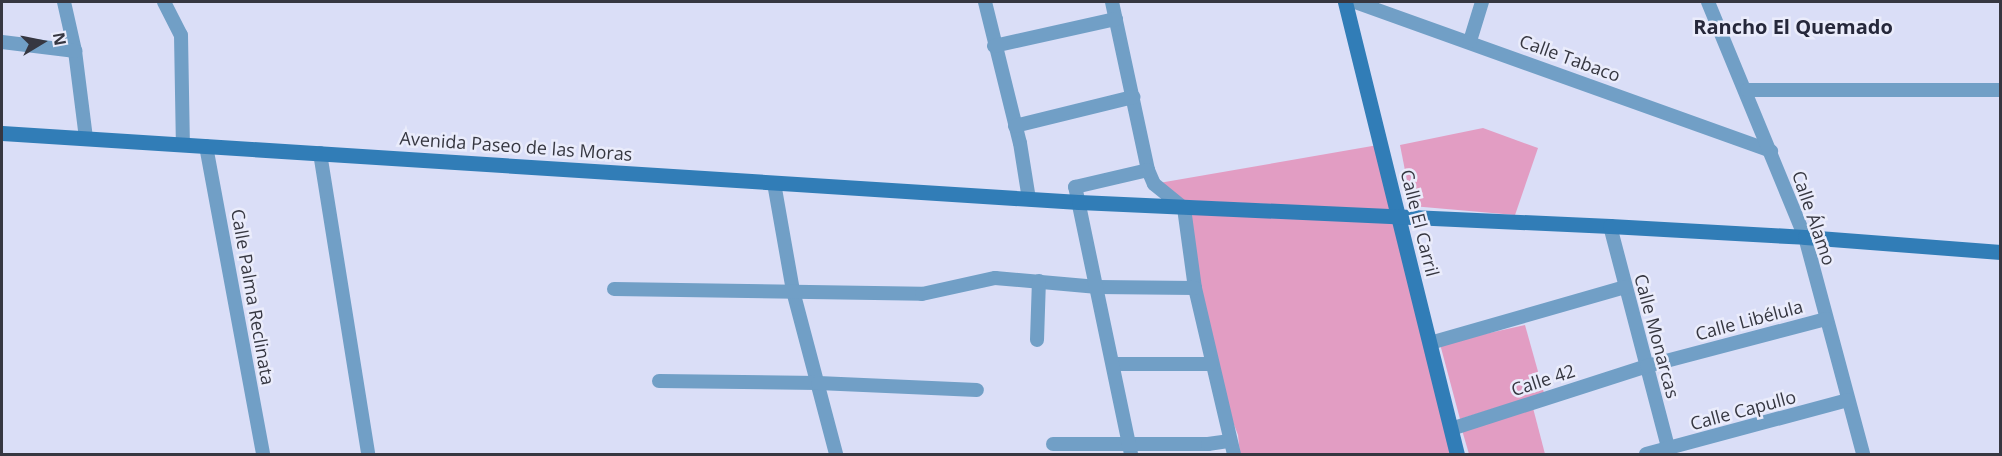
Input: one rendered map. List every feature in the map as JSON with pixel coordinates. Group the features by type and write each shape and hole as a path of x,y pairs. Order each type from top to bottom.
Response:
{"main road":[{"name":"Calle El Carril","path":"1345,2 1457,454"},
{"name":"Avenida Paseo de las Moras","path":"2,133 1079,202 1610,226 1806,237 2001,252"}],"street":[{"path":"64,2 75,51 86,138"},
{"path":"164,2 180,35 183,145"},
{"path":"985,2 1015,126 1029,199"},
{"path":"1053,444 1130,450 1208,444 1232,448 1195,288 1184,208 1154,184 1148,170 1112,2"},
{"name":"Calle Tabaco","path":"1355,2 1470,41 1771,151"},
{"path":"1470,41 1482,2"},
{"name":"Calle Álamo","path":"1708,2 1747,90 1806,237 1863,454"},
{"path":"994,46 1116,19"},
{"path":"2,42 75,51"},
{"path":"1747,90 2001,90"},
{"path":"1015,126 1133,97"},
{"name":"Calle Palma Reclinata","path":"206,146 263,454"},
{"path":"320,153 368,454"},
{"path":"1130,450 1098,287 1075,187 1148,170"},
{"path":"774,183 793,291 836,454"},
{"name":"Calle Monarcas","path":"1610,226 1669,452"},
{"path":"614,289 922,294 995,278 1098,287 1195,288"},
{"path":"1037,340 1039,281"},
{"path":"1430,343 1625,287"},
{"name":"Calle Libélula","path":"1647,366 1826,319"},
{"path":"1114,364 1211,364"},
{"name":"Calle 42","path":"1451,429 1647,366"},
{"path":"659,381 818,383 977,390"},
{"name":"Calle Capullo","path":"1646,454 1669,452 1848,399"}],"shaded area":[{"path":"1483,128 1538,148 1515,215 1412,206 1400,145"},
{"path":"1378,145 1395,210 1178,200 1159,183"},
{"path":"1182,208 1396,220 1456,454 1240,454 1238,435 1226,404"},
{"path":"1525,325 1544,393 1460,419 1440,344"},
{"path":"1533,408 1545,454 1469,454 1462,430"}],"district":[{"name":"Rancho El Quemado","path":"1793,26"}]}
